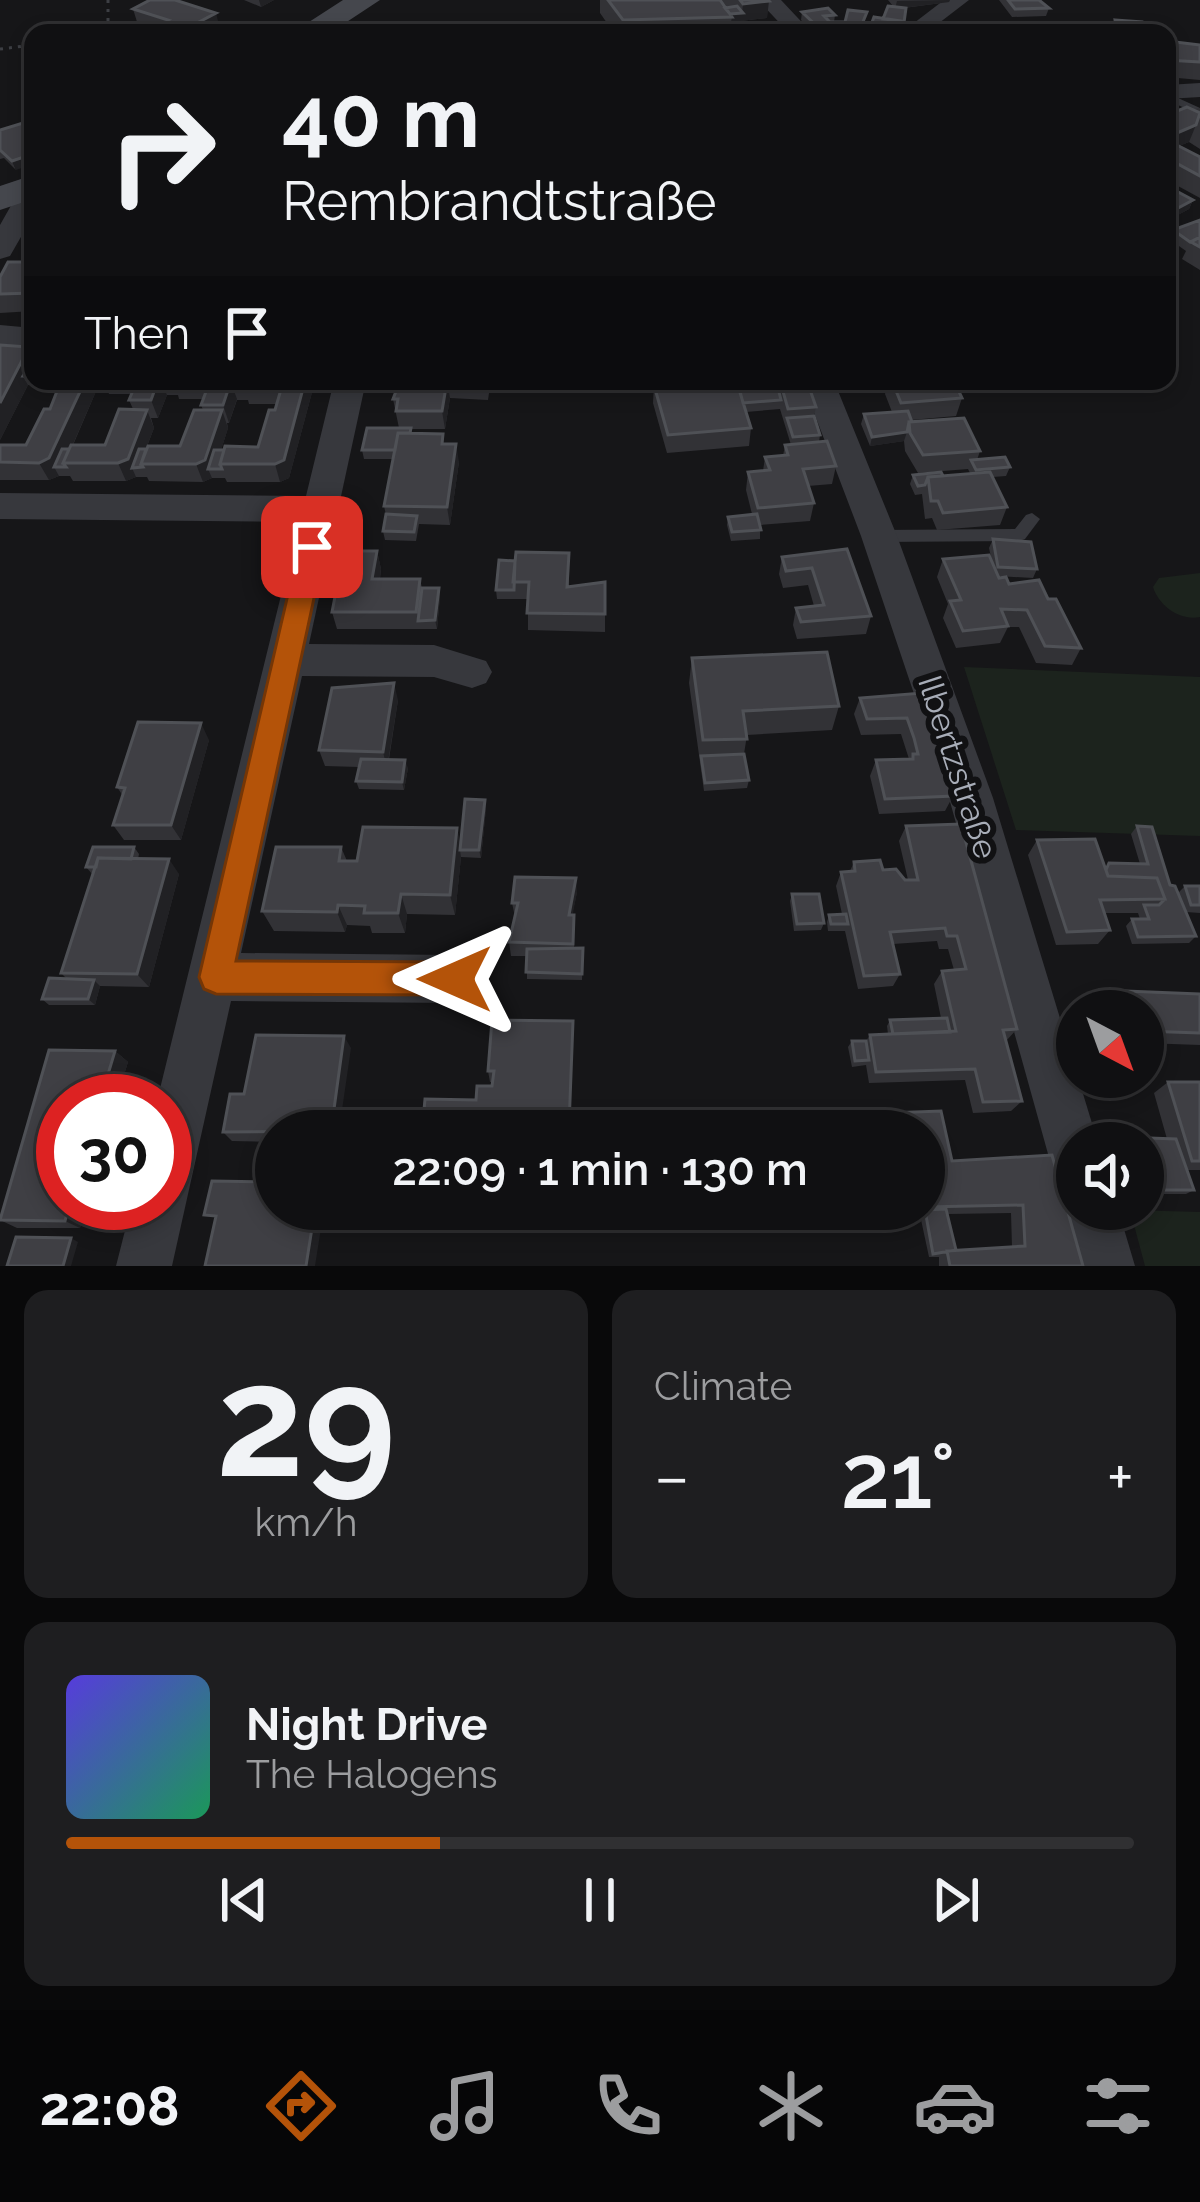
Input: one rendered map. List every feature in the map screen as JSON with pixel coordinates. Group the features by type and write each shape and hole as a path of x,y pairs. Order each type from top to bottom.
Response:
{"main road":[{"path":"324,24 365,0"}],"street":[{"path":"769,0 792,24"},
{"path":"925,24 958,0"},
{"path":"0,250 24,207"},
{"path":"192,1074 348,390"},
{"name":"Ilbertzstraße","path":"822,390 879,536 971,798 1066,1122"},
{"path":"0,506 321,508"},
{"path":"285,660 434,661 472,672"},
{"path":"216,977 455,979"},
{"path":"144,1266 153,1230"},
{"path":"1097,1230 1107,1266"}],"lane":[{"path":"879,536 1019,536 1031,519"}],"shaded area":[{"path":"1200,573 1200,617 1171,611 1153,587 1159,578"},
{"path":"964,667 1200,677 1200,836 1016,830"},
{"path":"1164,1211 1200,1212 1200,1266 1145,1266 1135,1230 1164,1230"}],"building":[{"path":"150,0 175,0 216,13 195,24 159,24 168,20 133,9"},
{"path":"608,0 720,0 732,17 623,20"},
{"path":"1008,0 1039,0 1049,8 1015,9"},
{"path":"888,6 906,8 904,24 883,19"},
{"path":"828,8 835,15 824,16 830,22 845,22 848,10 867,12 862,24 815,24 802,12"},
{"path":"874,17 901,21 900,24 871,24"},
{"path":"1176,42 1200,45 1200,62 1176,61"},
{"path":"1187,107 1200,113 1196,125 1176,132 1176,111"},
{"path":"24,123 24,157 12,161 0,150 0,130"},
{"path":"1176,145 1200,157 1200,176 1176,163"},
{"path":"1176,191 1193,200 1176,207"},
{"path":"1200,220 1200,237 1190,242 1176,229"},
{"path":"8,262 24,262 24,293 0,294 0,277"},
{"path":"0,345 24,347 24,357 0,403"},
{"path":"57,390 81,390 49,458 39,463 0,462 0,445 26,445 44,409 50,409"},
{"path":"133,390 155,390 151,400 129,400"},
{"path":"207,390 228,390 223,405 201,405"},
{"path":"281,390 303,390 284,460 220,464 225,446 258,447 269,410 275,410"},
{"path":"396,390 446,390 442,411 396,411 398,399 393,399"},
{"path":"655,390 739,390 751,428 668,435"},
{"path":"778,390 781,400 743,403 740,391"},
{"path":"783,390 810,390 816,407 788,409"},
{"path":"896,390 958,390 962,398 901,403"},
{"path":"119,409 147,410 128,459 63,463 71,445 105,445"},
{"path":"194,410 222,410 205,460 141,464 148,446 180,446"},
{"path":"908,411 912,422 907,432 872,437 864,414"},
{"path":"814,416 820,435 793,437 787,418"},
{"path":"964,418 980,451 923,455 910,433 909,422"},
{"path":"367,428 411,428 410,433 398,433 395,450 362,450"},
{"path":"398,433 443,434 442,444 456,444 447,507 384,506"},
{"path":"827,441 836,466 803,469 814,503 758,508 748,472 770,470 765,457 788,455 785,445"},
{"path":"62,449 69,449 63,463 66,467 54,467"},
{"path":"139,449 146,449 143,467 132,468"},
{"path":"214,450 224,450 222,469 208,469"},
{"path":"1005,457 1010,467 976,470 971,460"},
{"path":"941,472 943,476 928,477 925,485 918,486 913,475"},
{"path":"990,472 1007,507 943,513 938,501 931,501 928,477"},
{"path":"386,514 417,516 414,532 383,531"},
{"path":"757,514 761,530 732,532 728,517"},
{"path":"993,539 1031,542 1037,569 998,567"},
{"path":"847,549 871,616 801,622 796,608 824,605 812,568 786,571 782,557"},
{"path":"344,551 377,551 372,579 420,579 416,612 332,612"},
{"path":"516,552 569,553 567,587 605,582 605,614 527,613 529,582 513,582"},
{"path":"989,555 999,578 1006,577 1009,584 1039,580 1048,599 1056,599 1081,648 1045,646 1027,610 1001,609 1008,626 963,631 950,601 961,600 943,559"},
{"path":"499,560 515,561 514,590 496,590"},
{"path":"422,588 439,588 435,620 418,621"},
{"path":"827,652 839,706 743,711 747,739 703,740 692,658"},
{"path":"394,683 383,752 319,750 332,688"},
{"path":"922,693 953,796 885,799 876,760 913,759 918,754 907,718 867,719 860,698"},
{"path":"138,722 201,723 171,825 113,825 125,788 117,787"},
{"path":"744,754 749,780 705,783 701,756"},
{"path":"361,759 405,760 402,782 356,781"},
{"path":"465,799 485,800 479,850 460,850"},
{"path":"961,824 1017,1029 1003,1030 1022,1101 983,1102 975,1069 876,1072 870,1035 956,1031 942,971 966,969 957,936 947,936 945,928 890,932 900,974 864,976 841,872 855,871 854,862 880,860 883,870 896,869 905,880 918,880 906,826"},
{"path":"1137,826 1152,827 1170,885 1175,886 1196,936 1138,937 1132,919 1149,919 1144,905 1159,905 1165,899 1157,878 1108,876 1106,870 1109,863 1148,864"},
{"path":"363,827 457,828 450,895 401,894 398,913 364,913 365,906 338,905 337,912 262,911 276,847 341,847 339,861 357,861"},
{"path":"1095,839 1108,876 1157,878 1165,899 1100,900 1110,930 1067,932 1037,840"},
{"path":"93,847 134,847 131,859 98,858 96,867 86,867"},
{"path":"98,858 169,859 137,974 61,973"},
{"path":"515,877 576,878 569,915 574,915 573,944 509,942 518,903 512,903"},
{"path":"1185,886 1200,886 1200,905 1191,905"},
{"path":"792,894 819,894 824,923 797,924"},
{"path":"846,914 848,924 831,924 829,915"},
{"path":"583,948 582,974 526,972 527,949"},
{"path":"49,978 94,980 88,999 42,999"},
{"path":"1164,993 1200,994 1200,1033 1164,1032"},
{"path":"947,1018 950,1032 893,1034 890,1020"},
{"path":"492,1020 573,1021 570,1110 424,1110 425,1099 476,1100 477,1086 492,1086 494,1071 488,1071"},
{"path":"256,1035 344,1036 334,1110 255,1110 255,1132 223,1132 230,1094 244,1094"},
{"path":"852,1041 866,1041 869,1060 855,1061"},
{"path":"49,1050 115,1051 108,1074 42,1074"},
{"path":"1168,1082 1200,1082 1200,1161 1192,1161"},
{"path":"36,1095 36,1221 0,1220"},
{"path":"945,1129 952,1161 1052,1155 1056,1230 1073,1230 1083,1266 950,1266 947,1251 1025,1246 1023,1205 945,1207"},
{"path":"1164,1139 1176,1139 1194,1190 1164,1190"},
{"path":"212,1181 255,1182 255,1230 312,1230 306,1266 205,1266 216,1216 204,1215"},
{"path":"945,1209 956,1250 933,1254 929,1230 945,1230"},
{"path":"16,1237 71,1238 63,1266 7,1266"}],"route":[{"path":"312,547 216,977 455,979"}]}
